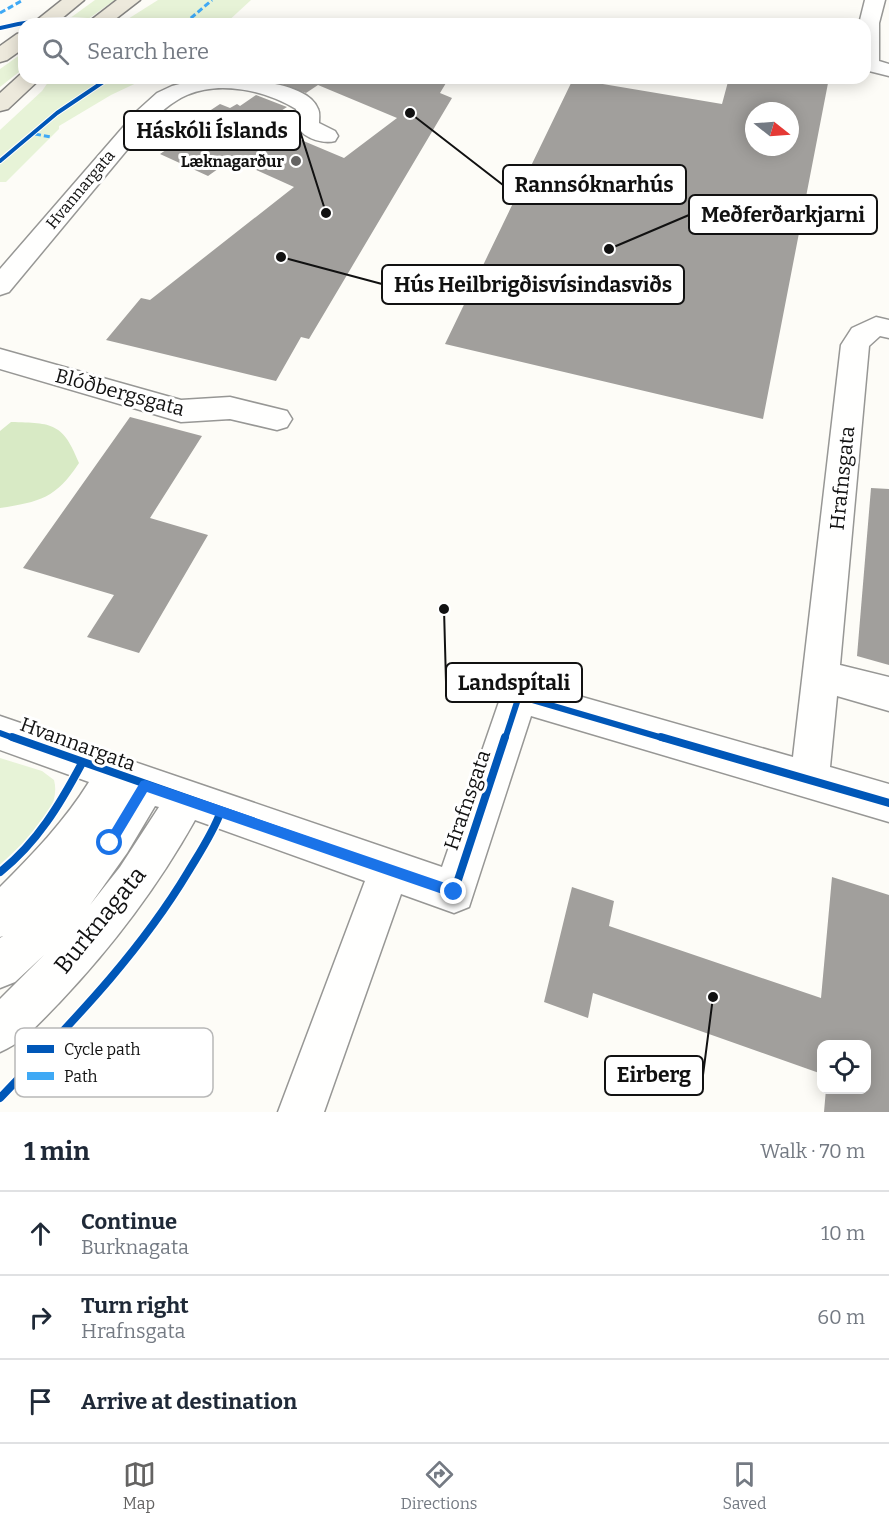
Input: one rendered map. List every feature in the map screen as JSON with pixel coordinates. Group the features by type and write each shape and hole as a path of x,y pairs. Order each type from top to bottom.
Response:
{"main road":[{"path":"50,18 74,0"},
{"path":"104,18 130,0"},
{"path":"0,56 18,42"},
{"path":"0,104 23,84"}],"street":[{"path":"871,18 875,0"},
{"path":"871,35 879,68"},
{"name":"Hvannargata","path":"0,286 126,135 166,97 189,86 206,84"},
{"name":"Hvannargata","path":"245,84 271,90 304,105 308,110 308,126 327,136"},
{"name":"Hrafnsgata","path":"130,780 454,892 519,696 809,781 822,676 855,345 862,335 882,327"},
{"name":"Blóðbergsgata","path":"0,359 182,411 230,408 277,419"},
{"path":"822,676 889,694"},
{"name":"Hvannargata","path":"0,733 130,780"},
{"path":"0,916 59,857 88,820 130,780"},
{"name":"Burknagata","path":"0,967 48,922 110,843 130,780"},
{"path":"809,781 889,803"},
{"name":"Burknagata","path":"0,1030 54,978 109,914 150,858 186,799"},
{"path":"301,1112 389,870"}],"green space":[{"path":"95,0 115,0 90,18 70,18"},
{"path":"158,0 251,0 232,18 130,18"},
{"path":"18,56 18,73 0,87 0,69"},
{"path":"47,84 134,84 59,126 59,129 6,182 0,182 0,130"},
{"path":"11,422 37,423 55,428 68,440 79,463 63,484 46,496 0,508 0,431"},
{"path":"0,758 42,771 54,780 55,792 52,804 38,827 0,865"}],"building":[{"path":"281,84 445,84 440,93 452,98 309,339 301,337 276,381 106,340 141,298 150,300 294,187 232,159 208,176 160,154 185,137 176,133 220,104 230,108 237,104 240,106 256,95 287,107 270,118 283,124 275,129 344,158 397,118 318,85 306,93"},
{"path":"571,84 603,84 722,104 727,84 828,84 763,419 445,344"},
{"path":"130,417 202,436 150,518 208,535 139,653 87,637 114,595 23,568"},
{"path":"871,488 889,489 889,665 857,656"},
{"path":"832,877 889,895 889,1112 824,1112 826,1094 871,1094 871,1040 817,1040 817,1072 593,993 588,1018 544,1002 572,887 614,901 609,926 821,998"}],"marked path":[{"path":"0,13 23,0"},
{"path":"191,18 212,0"},
{"path":"35,134 51,137"}],"cycle path":[{"path":"0,28 18,23"},
{"path":"0,161 57,113 100,84"},
{"path":"0,733 454,892 519,696 889,803"},
{"path":"0,872 37,836 57,808 82,763"},
{"path":"66,1028 112,979 172,899 214,829 221,811"},
{"path":"0,1098 15,1082"}],"place":[{"name":"Rannsóknarhús","path":"410,113"},
{"name":"Læknagarður","path":"296,161"},
{"name":"Háskóli Íslands","path":"326,213"},
{"name":"Meðferðarkjarni","path":"609,249"},
{"name":"Hús Heilbrigðisvísindasviðs","path":"281,257"},
{"name":"Landspítali","path":"444,609"},
{"name":"Eirberg","path":"713,997"}],"route":[{"path":"110,843 145,785 454,892"}]}
